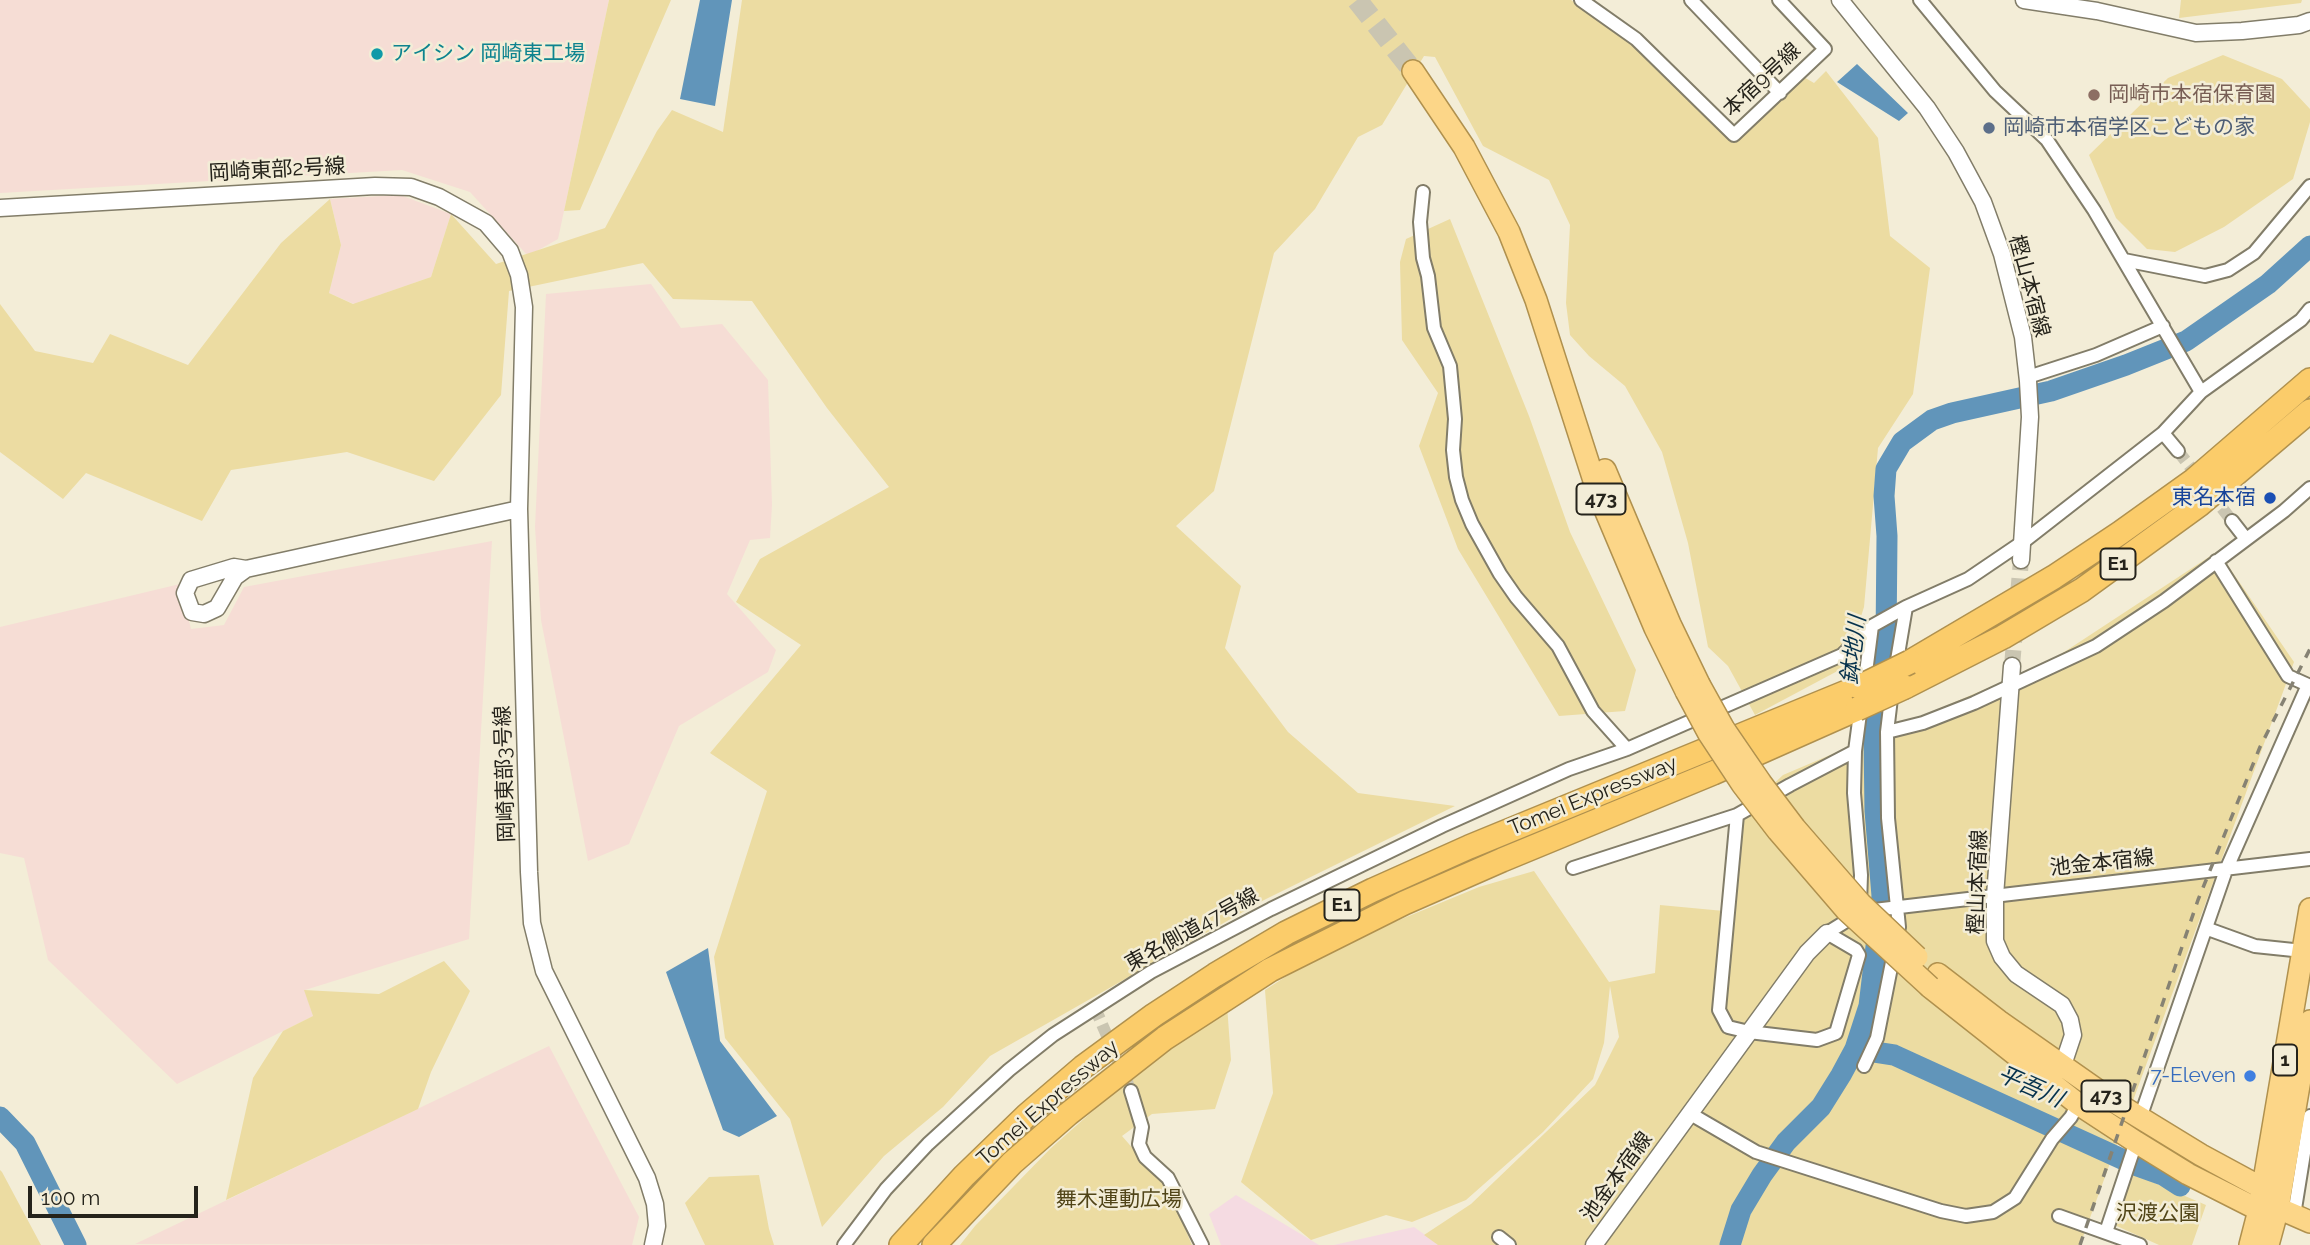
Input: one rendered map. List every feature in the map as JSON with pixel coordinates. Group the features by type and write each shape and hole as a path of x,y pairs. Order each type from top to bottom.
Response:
{"highway":[{"name":"473","path":"1413,71 1470,159 1509,232 1536,300 1598,493 1655,628 1692,687 1709,734 1742,784 1801,859 1846,910 1884,947 2140,1118 2262,1188 2285,1214"},
{"name":"Tomei Expressway","path":"934,1245 1013,1163 1077,1107 1164,1038 1270,970 1417,897 1713,773 1858,698 1910,662 2054,577 2120,533 2194,480 2310,380"},
{"name":"Tomei Expressway","path":"901,1245 973,1167 1027,1115 1083,1067 1154,1015 1286,933 1469,847 1858,698 1905,687 2003,638 2082,590 2199,505 2310,411"},
{"name":"1","path":"2262,1188 2310,909"},
{"name":"473","path":"1934,980 2075,1110 2188,1174 2285,1214"},
{"name":"1","path":"2268,1245 2285,1214 2292,1129 2310,1021"},
{"name":"1","path":"2250,1245 2285,1214"}],"street":[{"name":"本宿9号線","path":"1581,0 1636,39 1734,135 1825,49 1779,0"},
{"path":"1691,0 1780,93"},
{"name":"樫山本宿線","path":"1840,0 1927,108 1956,152 1983,202 2015,298 2028,379 2030,417 2022,542"},
{"path":"1920,0 1994,91 2047,140 2095,210 2201,392"},
{"path":"2024,0 2196,33 2242,32 2299,25 2310,21"},
{"name":"岡崎東部2号線","path":"0,208 375,186 411,187 439,197 486,223 510,251 519,275"},
{"path":"2124,260 2205,276 2228,270 2254,253 2310,186"},
{"path":"1423,192 1420,222 1423,258 1428,276 1434,328 1450,366 1455,419 1454,464 1462,500 1500,574 1558,646 1593,711 1627,749"},
{"name":"岡崎東部3号線","path":"519,275 524,307 519,509 532,923 544,971 648,1178 657,1226 653,1245"},
{"name":"東名側道47号線","path":"844,1245 886,1189 928,1144 1009,1070 1054,1035 1151,972 1271,909 1442,826 1569,769 1627,749 1842,655 1872,626 1906,607 1968,579 2078,501 2163,433 2201,392 2301,320 2310,309"},
{"path":"2028,379 2163,327"},
{"path":"2163,433 2178,451"},
{"path":"1887,732 1923,723 1974,704 2096,646 2164,601 2284,511 2310,488"},
{"path":"246,569 519,509"},
{"path":"2232,521 2246,539"},
{"path":"2021,560 2022,542"},
{"path":"2140,1118 2208,929 2226,870 2308,685 2288,676 2216,561"},
{"path":"1864,1066 1877,1038 1899,927 1888,818 1887,732 1906,607"},
{"path":"1860,915 1861,875 1854,793 1855,751 1872,626"},
{"name":"樫山本宿線","path":"2012,666 1994,941 2002,957 2016,974 2062,1005 2070,1020 2073,1035 2063,1065"},
{"path":"1573,868 1737,815 1855,751"},
{"path":"1737,815 1719,1010 1728,1027 1817,1040 1836,1033 1859,955 1856,950 1827,933"},
{"name":"池金本宿線","path":"1594,1245 1807,953 1833,928 1874,910 1898,906 2310,859"},
{"path":"2208,929 2255,946 2303,951"},
{"path":"1131,1091 1142,1127 1139,1144 1145,1157 1168,1178 1202,1245"},
{"path":"1689,1113 1756,1152 1941,1212 1966,1216 1993,1212 2014,1198 2052,1139 2075,1110"},
{"path":"2292,1129 2310,1116"},
{"path":"2285,1214 2310,1116"},
{"path":"2106,1232 2135,1145"},
{"path":"2059,1216 2140,1245"}],"shaded area":[{"name":"アイシン 岡崎東工場","path":"0,0 609,0 558,239 528,256 470,192 402,170 0,193"},
{"path":"400,195 451,214 431,277 354,304 329,293 341,245 330,199"},
{"path":"651,284 681,328 722,324 768,380 772,505 770,538 750,540 727,594 776,650 768,672 679,726 629,844 588,861 541,620 535,527 546,294"},
{"path":"492,541 469,939 305,990 313,1016 177,1084 48,960 24,858 0,853 0,627 180,584 191,629 224,625 244,587"},
{"path":"549,1046 639,1217 632,1245 135,1244"},
{"path":"1236,1195 1319,1245 1221,1245 1209,1214"},
{"path":"1414,1227 1439,1245 1334,1245"}],"green space":[{"path":"609,0 671,0 580,210 564,211"},
{"path":"742,0 1571,0 1633,42 1733,140 1802,76 1814,83 1826,71 1878,138 1890,236 1930,268 1913,394 1878,448 1864,607 1845,667 1755,715 1728,666 1708,647 1688,543 1662,452 1625,386 1589,356 1570,335 1566,303 1570,225 1549,180 1483,146 1435,57 1424,56 1382,125 1358,137 1315,209 1274,253 1214,491 1176,526 1241,586 1225,648 1288,732 1358,793 1455,806 1264,900 990,1056 943,1107 884,1156 822,1227 790,1119 725,1038 714,957 767,791 710,753 801,645 736,602 760,559 889,487 827,408 752,301 673,299 643,263 509,291 501,395 434,481 347,452 231,470 202,521 86,473 63,499 0,452 0,304 35,351 93,363 110,334 188,365 281,243 330,199 341,245 329,293 353,304 431,277 451,214 496,264 605,228 657,131 672,110 723,132"},
{"path":"2181,0 2302,0 2301,3 2179,18"},
{"path":"2223,55 2282,79 2310,109 2310,122 2293,179 2224,227 2175,252 2147,249 2116,218 2089,155 2168,78"},
{"path":"1450,219 1529,416 1570,532 1636,670 1625,711 1559,716 1458,549 1419,446 1438,393 1402,340 1400,262 1406,239"},
{"path":"2218,551 2294,662 2080,1245 1438,1245 1424,1235 1471,1204 1595,1085 1619,1037 1610,986 1604,1043 1593,1079 1543,1132 1466,1200 1412,1222 1386,1215 1311,1240 1241,1182 1273,1093 1265,990 1329,949 1479,887 1534,871 1609,982 1655,973 1660,905 1724,911 1731,824 1783,775 2049,662"},
{"path":"444,961 470,991 431,1072 418,1109 226,1200 253,1078 283,1031 313,1016 304,990 379,994"},
{"name":"舞木運動広場","path":"1227,1005 1231,1060 1215,1109 1152,1114 1122,1136 1168,1189 1192,1245 960,1245 1051,1148 1155,1056"},
{"path":"0,1170 2,1172 41,1245 0,1245"},
{"name":"沢渡公園","path":"2129,1172 2206,1205 2192,1245 2159,1245 2110,1223"},
{"path":"759,1175 774,1245 705,1245 685,1203 709,1177"}],"water":[{"path":"700,0 732,0 715,106 680,99"},
{"path":"1857,64 1908,113 1899,121 1837,82"},
{"path":"708,948 720,1041 777,1116 739,1137 723,1130 666,972"}],"waterway":[{"name":"鉢地川","path":"1730,1245 1741,1210 1762,1175 1786,1142 1821,1107 1841,1075 1855,1049 1869,1006 1882,896 1875,811 1874,739 1875,687 1886,641 1886,469 1902,442 1932,420 2051,391 2186,341 2268,284 2310,246"},
{"name":"平吾川","path":"1855,1049 1894,1055 2135,1165 2163,1175 2180,1186"},
{"path":"0,1117 25,1143 76,1245"}],"tunnel":[{"path":"1357,0 1413,71"},
{"path":"2178,451 2232,521"},
{"path":"2012,666 2021,560"},
{"path":"1095,1008 1131,1091"}],"railway":[{"path":"2080,1245 2198,900 2260,747 2310,649"}],"place":[{"name":"アイシン 岡崎東工場","path":"377,54"},
{"name":"岡崎市本宿保育園","path":"2094,95"},
{"name":"岡崎市本宿学区こどもの家","path":"1989,128"},
{"name":"東名本宿","path":"2270,498"},
{"name":"7-Eleven","path":"2250,1076"}]}
